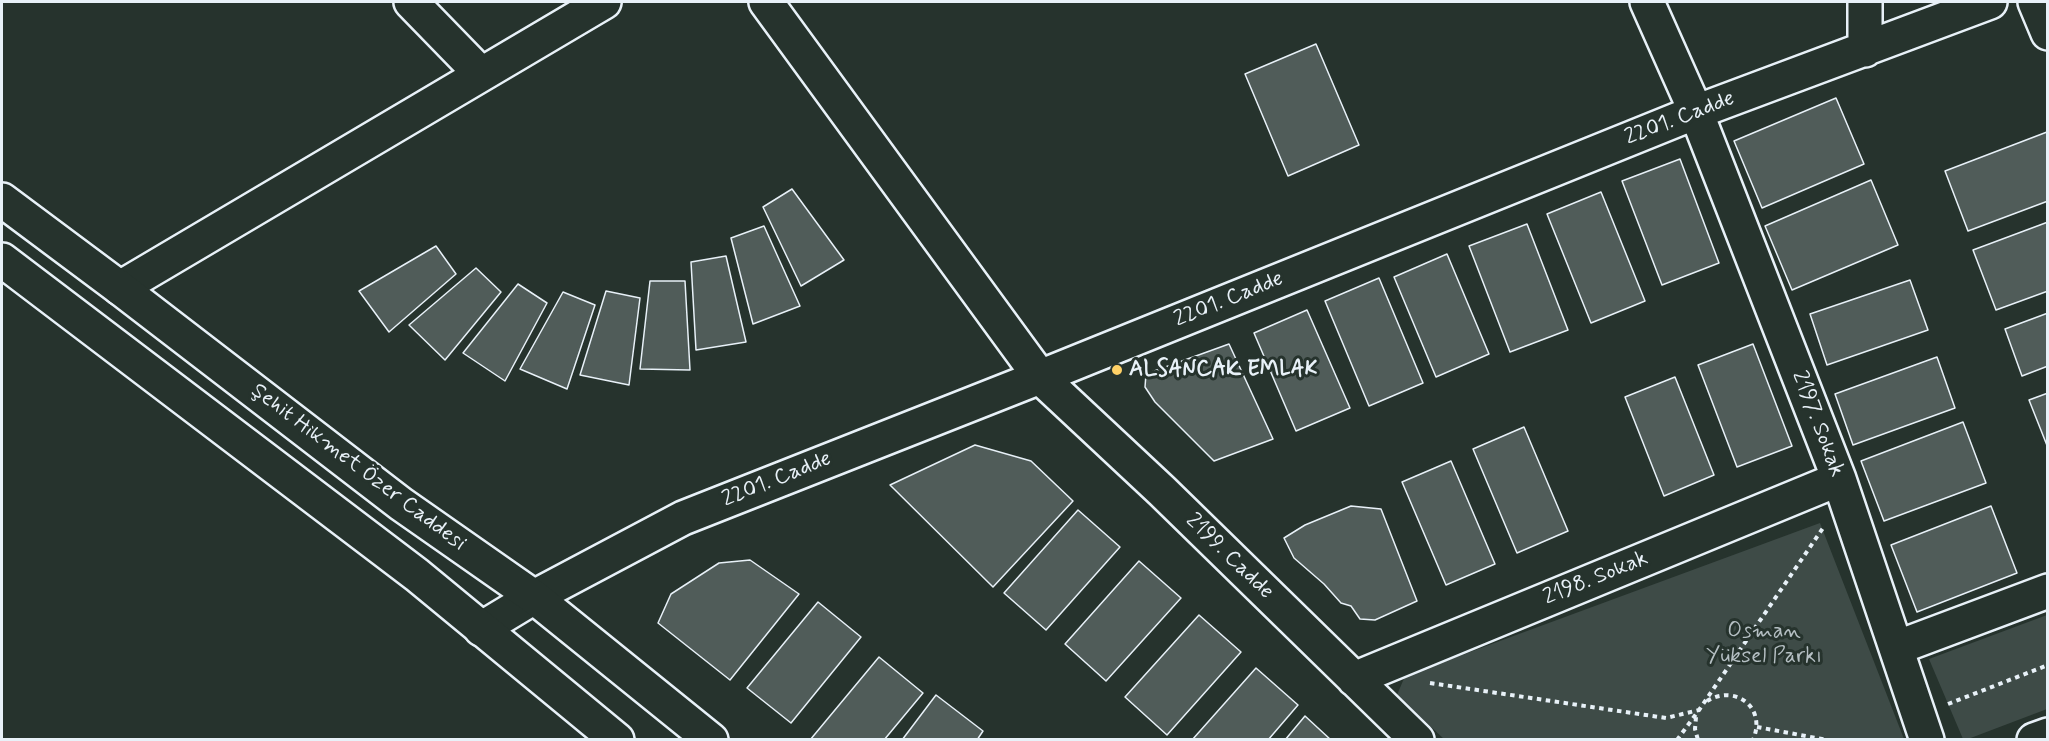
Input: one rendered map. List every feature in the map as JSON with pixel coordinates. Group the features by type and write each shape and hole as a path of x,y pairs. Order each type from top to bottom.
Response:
{"street":[{"path":"411,2 481,74"},
{"path":"120,288 604,2"},
{"name":"2199. Cadde","path":"766,2 1040,377 1417,740"},
{"name":"2197. Sokak","path":"1647,2 1696,112 1842,487 1923,727"},
{"path":"1865,2 1865,50"},
{"name":"2201. Cadde","path":"481,628 534,597 683,518 1040,377 1696,112 1990,2"},
{"path":"2035,2 2048,33"},
{"name":"Şehit Hikmet Özer Caddesi","path":"2,200 401,504 534,597 711,740"},
{"path":"2,260 417,575 617,740"},
{"name":"2198. Sokak","path":"1354,679 1842,487"},
{"path":"1896,648 2048,591"},
{"path":"2034,740 2048,735"}],"path":[{"path":"1698,740 1695,719 1699,710 1842,487"},
{"path":"1923,727 2048,665"},
{"path":"1425,682 1666,718 1699,710"},
{"path":"1677,740 1705,702 1724,694 1734,695 1751,706 1756,716 1757,727 1753,740"},
{"path":"1757,727 1827,740"}],"green space":[{"name":"Osman Yüksel Parkı","path":"1820,523 1904,739 1444,739 1397,695 1405,676"},
{"path":"2047,615 2047,709 1963,739 1929,659"}],"building":[{"path":"1316,44 1359,145 1288,176 1245,74"},
{"path":"1836,98 1864,164 1762,208 1734,141"},
{"path":"2047,132 2048,201 1968,231 1945,171"},
{"path":"1680,159 1719,263 1662,285 1622,181"},
{"path":"1871,180 1898,245 1792,290 1765,226"},
{"path":"792,189 844,260 801,286 763,207"},
{"path":"1601,192 1645,301 1591,323 1547,214"},
{"path":"2048,222 2048,291 1996,310 1973,250"},
{"path":"1527,224 1568,330 1510,352 1469,246"},
{"path":"764,226 800,306 753,324 731,238"},
{"path":"436,246 456,274 389,332 359,291"},
{"path":"1447,254 1489,354 1436,377 1394,277"},
{"path":"726,256 746,342 696,350 691,262"},
{"path":"476,268 501,292 445,360 409,325"},
{"path":"1379,278 1423,383 1369,406 1325,301"},
{"path":"1910,280 1928,330 1827,365 1810,314"},
{"path":"650,281 685,281 690,370 640,369"},
{"path":"518,284 547,303 505,381 463,353"},
{"path":"606,291 640,298 629,385 580,375"},
{"path":"563,292 595,305 567,389 520,369"},
{"path":"1307,310 1350,408 1296,431 1254,333"},
{"path":"2048,313 2048,366 2022,376 2005,329"},
{"path":"1229,344 1273,439 1214,461 1155,402 1145,387 1146,374"},
{"path":"1753,344 1792,446 1737,467 1698,365"},
{"path":"1937,357 1955,408 1853,445 1835,394"},
{"path":"1675,377 1714,475 1664,496 1625,397"},
{"path":"2048,393 2048,448 2029,400"},
{"path":"1963,422 1986,483 1884,521 1861,461"},
{"path":"1524,427 1568,531 1517,553 1473,449"},
{"path":"975,445 1031,461 1073,501 993,587 890,485"},
{"path":"1451,461 1495,564 1446,585 1402,482"},
{"path":"1351,506 1381,509 1417,601 1375,620 1360,619 1351,606 1341,603 1324,584 1294,558 1284,538 1305,525"},
{"path":"1991,506 2017,573 1917,612 1891,545"},
{"path":"1078,510 1120,547 1046,630 1004,593"},
{"path":"750,560 799,594 730,680 658,623 671,594 719,563"},
{"path":"1139,561 1181,598 1106,681 1065,644"},
{"path":"818,602 861,637 791,723 747,688"},
{"path":"1199,615 1241,652 1167,735 1125,697"},
{"path":"879,657 923,693 884,740 810,740"},
{"path":"1256,668 1298,705 1268,740 1192,740"},
{"path":"936,695 983,731 977,740 902,740"},
{"path":"1305,716 1331,740 1285,740"}],"place":[{"name":"ALSANCAK EMLAK","path":"1117,370"}]}
